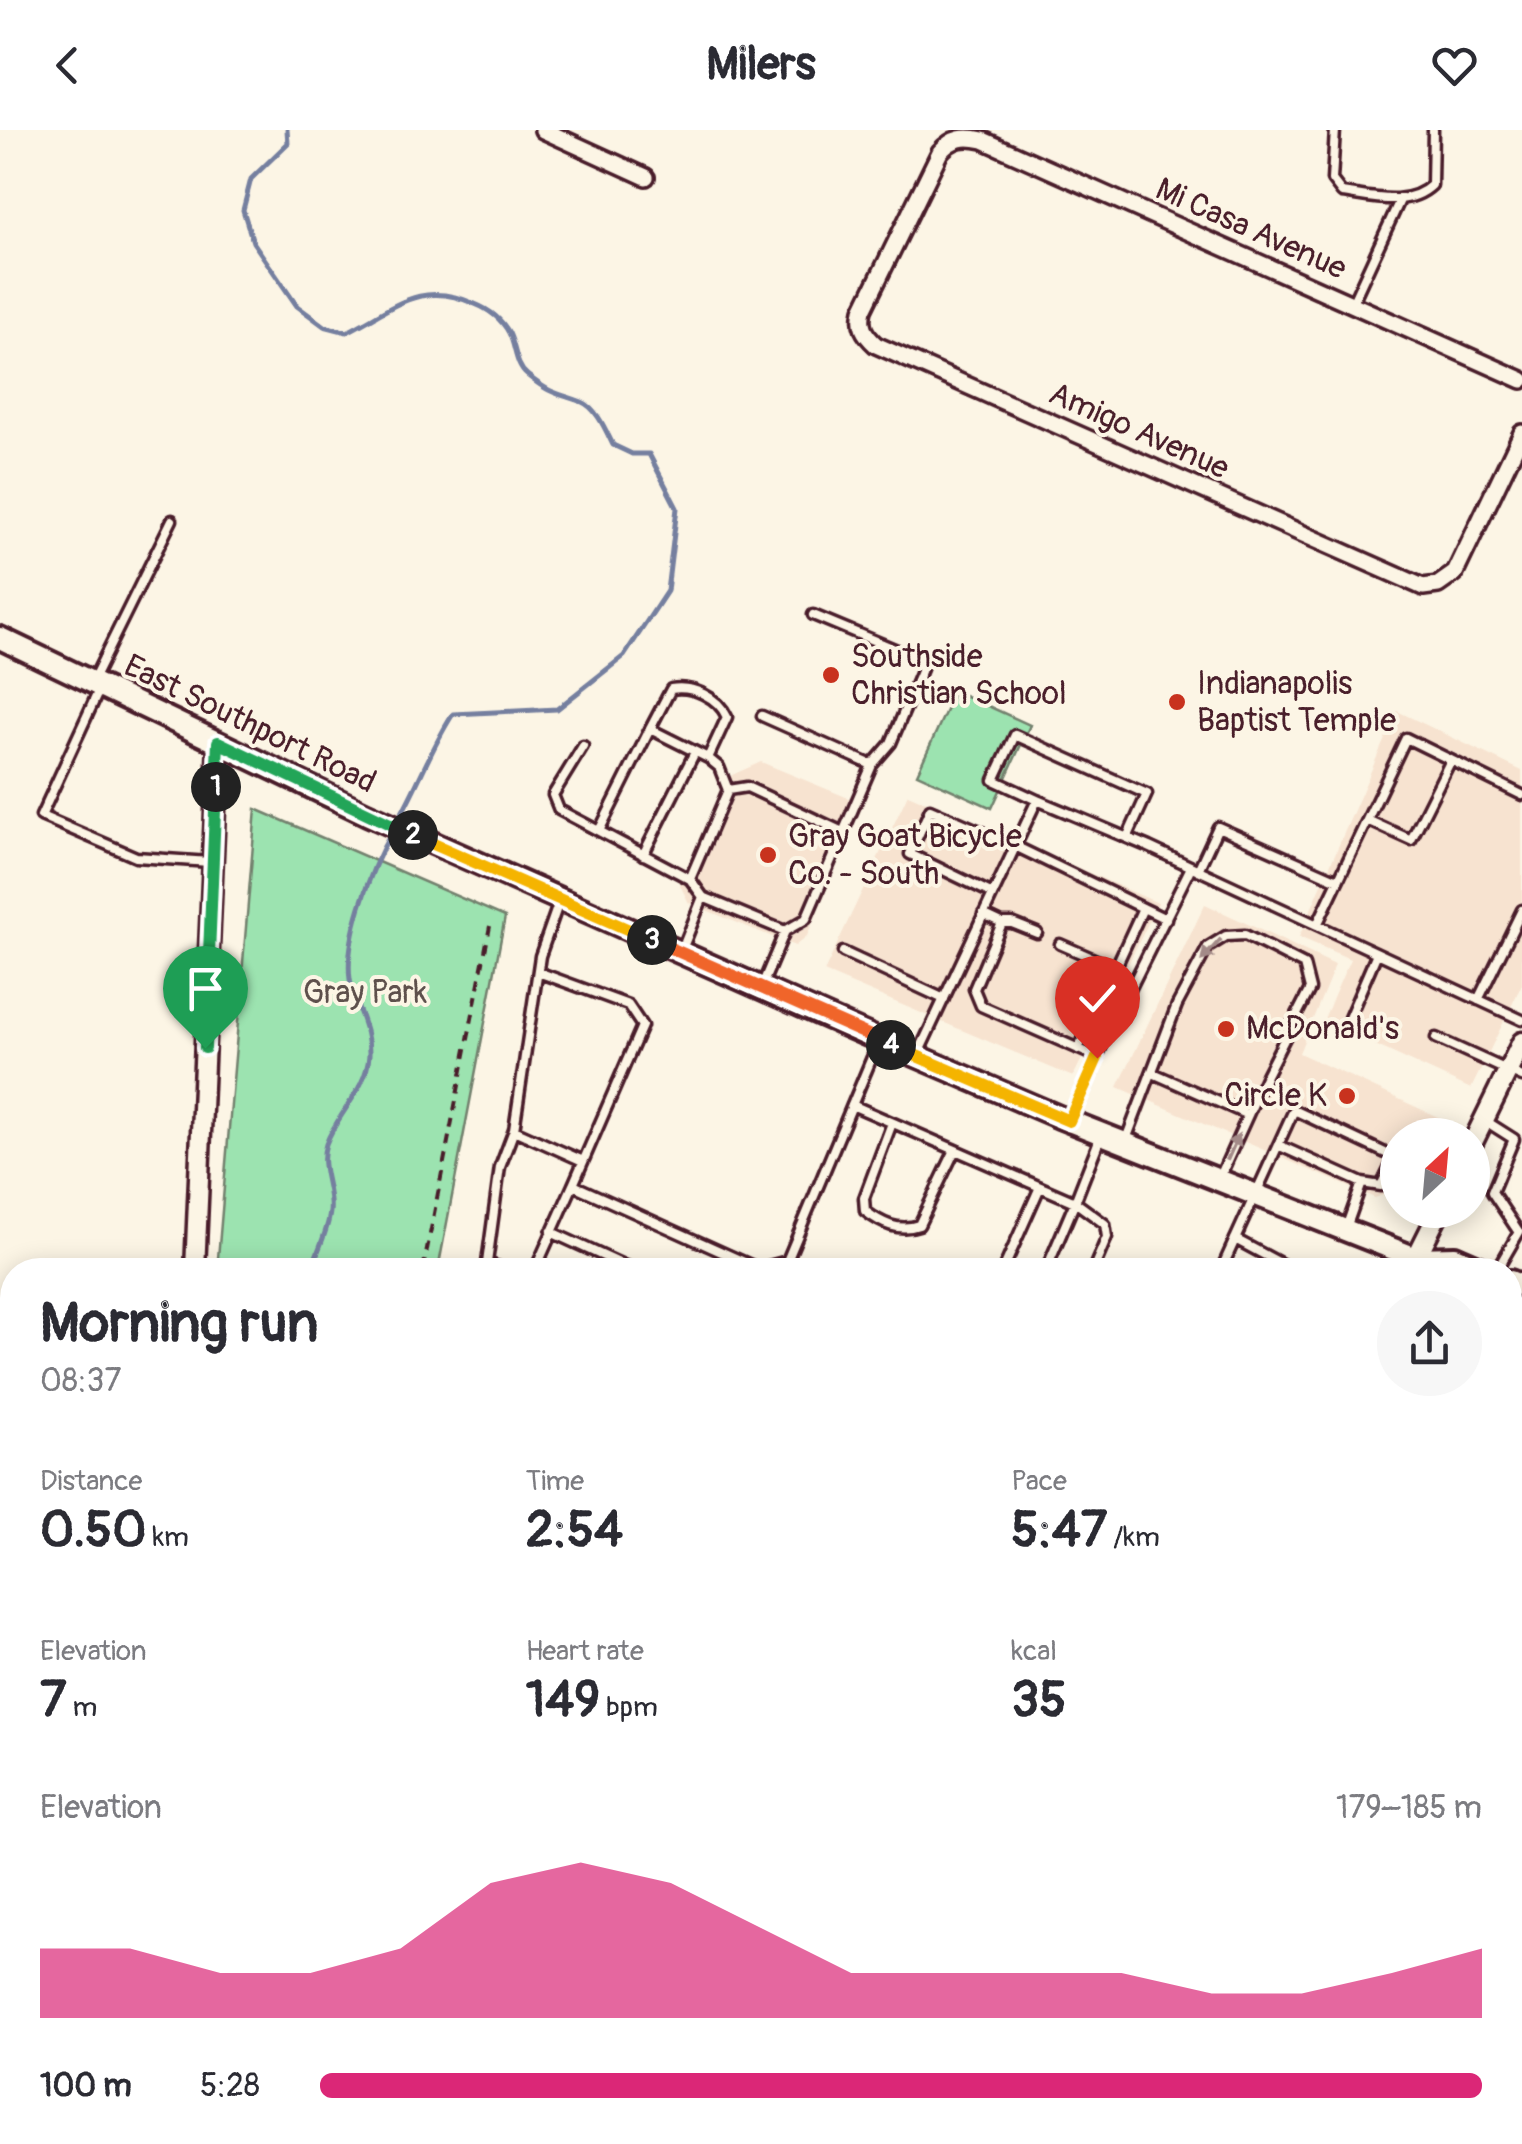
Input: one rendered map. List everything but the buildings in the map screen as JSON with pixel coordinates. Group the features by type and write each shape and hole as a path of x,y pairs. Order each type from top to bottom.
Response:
{"main road":[{"name":"East Southport Road","path":"0,638 428,842 1069,1121 1346,1228 1402,1258"}],"street":[{"path":"543,130 646,177"},
{"name":"Mi Casa Avenue","path":"957,138 983,140 1522,380"},
{"name":"Amigo Avenue","path":"957,138 938,156 863,310 863,331 876,345 1423,586 1438,585 1454,573 1522,433"},
{"path":"196,1258 218,742"},
{"path":"1485,1118 1514,1074 1522,1042"},
{"path":"1420,1258 1433,1228"}],"lane":[{"path":"1335,130 1332,180 1342,193 1400,200 1422,194 1432,185 1433,130"},
{"path":"1352,304 1400,200"},
{"path":"172,520 96,684 42,816 136,858 213,862"},
{"path":"761,988 785,931 806,919 872,765 891,743 922,669 916,658 813,615"},
{"path":"598,831 671,689 684,686 720,704 726,717 708,758"},
{"path":"762,716 872,765"},
{"path":"650,729 708,758 719,767 728,790 690,879"},
{"path":"1128,838 1146,794 1016,735 994,780 1195,868 1522,1020"},
{"path":"1316,925 1406,738 1522,794"},
{"path":"583,746 553,796 559,810 690,879 703,897 785,931"},
{"path":"643,855 695,752"},
{"path":"1366,820 1412,840 1451,760"},
{"path":"728,790 747,788 843,832"},
{"path":"917,1056 1037,800"},
{"path":"993,894 910,854 930,810 1017,847 1166,920"},
{"path":"1069,1121 1166,920 1218,827 1338,880"},
{"path":"681,952 703,897"},
{"path":"489,1258 500,1168 514,1130 538,972 560,899"},
{"path":"1078,1049 1143,908"},
{"path":"1478,1000 1522,910"},
{"path":"983,914 1037,933"},
{"path":"1002,923 974,989 981,1006 1097,1058"},
{"path":"1125,1142 1177,1006 1208,947 1226,936 1245,935 1304,965 1310,989 1219,1178"},
{"path":"1060,944 1116,968"},
{"path":"843,952 944,998"},
{"path":"1349,1018 1377,953"},
{"path":"538,972 628,1005 642,1026 540,1258"},
{"path":"1436,1038 1514,1074"},
{"path":"787,1258 879,1040"},
{"path":"1153,1073 1248,1115"},
{"path":"852,1105 1075,1202 1105,1224 1108,1237 1098,1258"},
{"path":"1226,1258 1296,1111 1380,1150"},
{"path":"892,1123 864,1198 865,1211 893,1227 919,1225 956,1150"},
{"path":"1490,1124 1514,1138 1492,1192 1520,1232 1504,1258"},
{"path":"514,1130 583,1161"},
{"path":"1051,1258 1102,1134"},
{"path":"1278,1146 1362,1183 1380,1186"},
{"path":"1346,1228 1362,1183"},
{"path":"573,1185 730,1258"},
{"path":"1008,1258 1040,1187"},
{"path":"552,1232 608,1258"},
{"path":"1235,1239 1271,1258"}],"path":[{"path":"425,1258 490,926"}],"shaded area":[{"path":"1397,711 1522,771 1522,984 1471,1089 1323,1021 1350,959 1299,937"},
{"path":"761,762 863,804 807,936 795,946 689,903 680,885 732,775"},
{"path":"908,794 1158,903 1073,1077 824,972"},
{"path":"1205,904 1335,965 1299,1053 1440,1118 1380,1118 1380,1196 1375,1198 1118,1087"}],"green space":[{"path":"955,691 1030,725 992,808 917,774"},
{"name":"Gray Park","path":"256,809 505,917 440,1258 218,1258"}],"waterway":[{"path":"287,130 288,143 251,179 243,210 253,242 297,306 324,326 347,332 394,306 423,296 456,297 486,309 506,328 527,375 548,390 592,409 613,445 632,454 649,454 677,508 667,591 624,656 557,709 453,714 398,820"},
{"path":"316,1258 330,1212 326,1144 363,1079 369,1055 368,1038 352,989 350,952 367,885 393,830"}],"place":[{"name":"Southside Christian School","path":"831,675"},
{"name":"Indianapolis Baptist Temple","path":"1177,702"},
{"name":"Gray Goat Bicycle Co. - South","path":"768,855"},
{"name":"McDonald's","path":"1226,1029"},
{"name":"Circle K","path":"1347,1096"}],"route":[{"path":"205,1048 218,742 428,842 1069,1121 1097,1058"}]}
